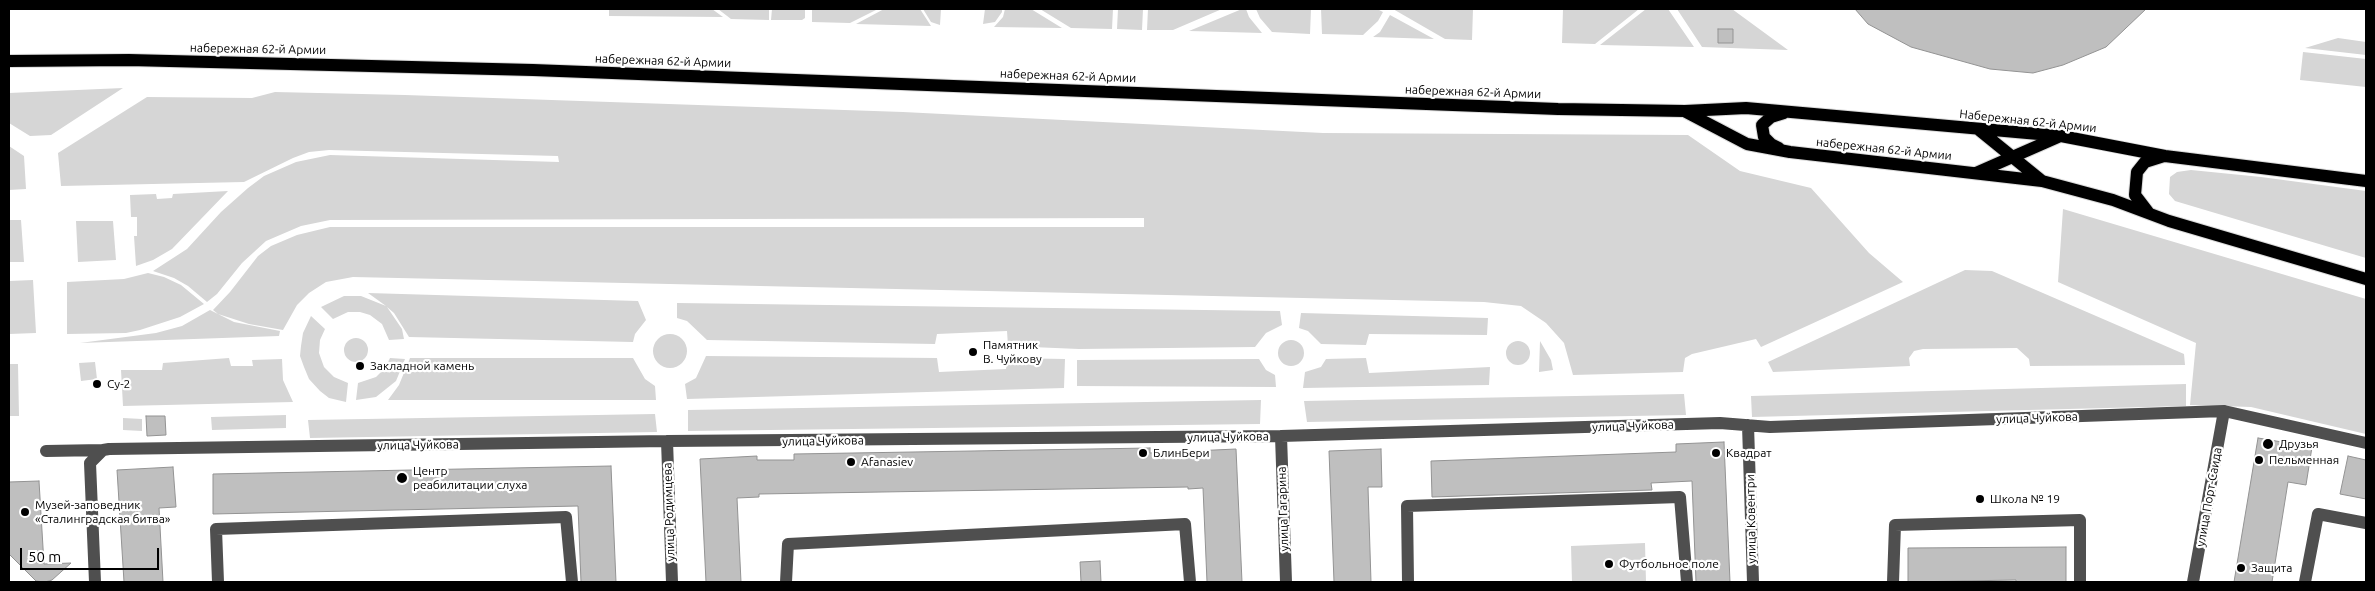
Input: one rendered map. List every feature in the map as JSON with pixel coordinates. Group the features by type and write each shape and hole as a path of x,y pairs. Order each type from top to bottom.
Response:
{"main road":[{"name":"набережная 62-й Армии","path":"9,61 139,60 533,70 1558,109 1685,111 1748,144 1790,152 2042,181 2114,200 2169,221 2366,279"},
{"name":"Набережная 62-й Армии","path":"1685,111 1746,108 2061,136 2165,156 2366,181"},
{"path":"1789,112 1771,117 1762,125 1764,137 1771,144 1790,152"},
{"path":"1977,129 2042,181"},
{"path":"1976,173 2061,136"},
{"path":"2148,212 2135,195 2137,172 2145,162 2165,156"}],"street":[{"name":"улица Чуйкова","path":"46,452 667,441 1281,436 1720,423 1770,427 2224,411 2366,444"},
{"name":"улица Порт-Саида","path":"2193,582 2224,411"},
{"name":"улица Ковентри","path":"1748,425 1753,582"},
{"name":"улица Гагарина","path":"1281,436 1286,582"},
{"name":"улица Родимцева","path":"667,441 672,582"},
{"path":"95,582 90,462 104,450"},
{"path":"1408,582 1407,506 1680,497 1687,582"},
{"path":"2305,582 2318,514 2366,523"},
{"path":"218,582 216,529 566,517 572,582"},
{"path":"1893,582 1895,525 2080,520 2080,582"},
{"path":"786,582 788,544 1185,524 1190,582"}],"shaded area":[{"path":"609,9 712,9 723,17 609,16"},
{"path":"718,9 769,9 769,20 731,19"},
{"path":"772,9 805,9 805,18 802,20 771,20"},
{"path":"812,9 878,9 850,23 812,22"},
{"path":"884,9 920,9 931,26 856,24"},
{"path":"923,9 941,9 940,25 931,22"},
{"path":"985,9 1002,9 1002,12 995,22 983,24"},
{"path":"1005,9 1031,9 1062,28 994,27 1003,17"},
{"path":"1040,9 1113,9 1112,29 1071,28"},
{"path":"1118,9 1143,9 1142,30 1117,29"},
{"path":"1148,9 1222,9 1173,30 1147,30"},
{"path":"1246,9 1249,17 1262,33 1189,31"},
{"path":"1256,9 1311,9 1310,34 1272,32 1260,18"},
{"path":"1321,9 1377,9 1383,12 1378,21 1363,35 1322,34"},
{"path":"1393,9 1473,9 1472,40 1445,39"},
{"path":"1563,9 1639,9 1595,44 1562,43"},
{"path":"1646,9 1668,9 1694,47 1600,45"},
{"path":"1677,9 1732,9 1788,50 1702,47"},
{"path":"1390,15 1434,39 1373,37 1380,32"},
{"path":"2338,38 2366,42 2366,55 2305,48"},
{"path":"2303,52 2366,59 2366,87 2300,80"},
{"path":"123,88 51,135 30,136 9,123 9,93"},
{"path":"275,92 903,112 1323,133 1688,135 1740,171 1811,188 1869,253 1903,282 1761,347 1756,339 1692,354 1685,358 1683,372 1573,375 1564,343 1546,323 1521,306 1484,302 353,277 326,282 309,293 297,305 283,330 249,324 218,314 213,310 230,292 258,256 271,246 297,235 330,227 1144,227 1144,218 330,220 301,226 266,241 242,263 217,294 207,302 188,286 174,278 153,271 187,249 221,212 248,188 264,176 296,162 330,155 559,162 558,156 329,150 309,152 293,158 244,182 61,186 58,153 147,97 252,98"},
{"path":"9,146 24,156 26,189 9,190"},
{"path":"2191,170 2366,191 2366,258 2175,201 2169,194 2170,177 2177,172"},
{"path":"228,191 172,249 153,260 136,266 134,236 137,236 137,217 131,217 130,195 156,194 157,199 172,198 173,194"},
{"path":"2063,209 2366,299 2366,434 2251,407 2190,405 2196,343 2058,282"},
{"path":"9,220 21,220 24,262 9,262"},
{"path":"76,221 113,221 116,260 78,262"},
{"path":"1965,270 1992,271 2184,354 2185,365 2030,366 2029,359 2017,348 1923,349 1914,351 1909,358 1910,366 1773,372 1768,362"},
{"path":"148,273 164,277 181,285 204,304 180,317 140,330 126,333 67,334 67,282 124,279"},
{"path":"33,280 36,333 9,334 9,281"},
{"path":"368,293 638,301 646,320 635,334 633,342 409,337 394,313 387,307 402,329 404,339 389,340 382,324 370,315 360,312 348,312 333,319 321,307 344,296 361,296 386,306"},
{"path":"677,303 1280,311 1282,325 1266,333 1255,347 1079,349 1008,346 1007,331 937,334 935,344 707,340 687,321 677,318"},
{"path":"210,310 234,322 280,331 279,336 80,343 156,333 182,326"},
{"path":"1301,313 1488,318 1487,335 1369,334 1366,345 1321,344 1308,331 1299,328"},
{"path":"311,316 325,329 320,340 319,353 324,367 334,377 348,383 346,402 329,398 320,391 309,379 304,367 300,356 301,346 303,333"},
{"path":"670,334 677,335 682,339 686,344 686,358 682,363 677,367 670,368 663,367 658,363 654,358 653,351 654,344 658,339 663,335"},
{"path":"356,338 361,339 367,345 367,355 361,361 356,362 351,361 345,355 344,350 345,345 351,339"},
{"path":"1291,340 1300,344 1304,353 1300,362 1291,366 1282,362 1278,353 1282,344"},
{"path":"1518,341 1527,344 1530,353 1527,362 1518,365 1509,362 1506,353 1509,344"},
{"path":"1540,341 1551,360 1553,370 1539,372"},
{"path":"706,356 937,358 939,372 1006,369 1008,358 1065,359 1064,388 687,399 685,384 696,378"},
{"path":"229,358 231,366 253,366 252,360 282,359 283,380 293,402 123,406 121,370 162,370 163,363"},
{"path":"390,358 405,359 396,381 376,397 356,400 358,383 376,377 385,368"},
{"path":"410,358 633,358 645,379 655,386 656,400 388,400 399,385"},
{"path":"1366,358 1369,373 1490,367 1489,385 1303,388 1305,372 1321,367 1326,359"},
{"path":"1259,359 1266,370 1275,375 1276,387 1077,386 1077,360"},
{"path":"95,362 97,379 81,381 79,363"},
{"path":"9,364 18,364 19,416 9,416"},
{"path":"2186,384 2186,406 1752,417 1751,396"},
{"path":"1684,394 1686,415 1307,422 1304,401"},
{"path":"1261,400 1260,424 688,431 688,410"},
{"path":"655,414 657,432 310,438 308,420"},
{"path":"286,415 286,428 212,430 211,417"},
{"path":"123,418 142,419 142,431 123,430"},
{"name":"Футбольное поле","path":"1645,543 1646,582 1572,582 1571,546"}],"building":[{"path":"1855,9 2146,9 2106,47 2063,65 2033,73 1990,69 1911,47 1868,24"},
{"path":"1718,29 1733,29 1733,43 1718,43"},
{"path":"146,416 165,416 166,435 147,436"},
{"path":"2258,438 2312,447 2306,485 2288,482 2272,582 2234,582"},
{"path":"1724,442 1730,582 1696,582 1692,481 1651,483 1652,490 1432,497 1431,461 1676,452 1676,444"},
{"path":"1150,448 1150,453 1236,449 1242,582 1207,582 1203,488 1188,489 1188,487 759,494 759,497 737,498 741,582 706,582 700,459 757,456 757,460 794,460 794,454"},
{"path":"1381,449 1382,487 1368,487 1371,582 1334,582 1329,451"},
{"path":"2348,456 2366,460 2366,499 2340,494"},
{"path":"611,466 616,582 581,582 578,506 213,514 213,474"},
{"path":"173,467 176,507 159,508 163,582 124,582 117,470"},
{"name":"Музей-заповедник «Сталинградская битва»","path":"39,481 44,564 71,563 52,580 45,582 36,581 9,554 9,482"},
{"path":"2066,547 2066,582 2016,582 2016,580 1908,582 1908,548"},
{"path":"1100,561 1101,582 1081,582 1080,562"}],"place":[{"name":"Памятник В. Чуйкову","path":"973,352"},
{"name":"Закладной камень","path":"360,366"},
{"name":"Су-2","path":"97,384"},
{"name":"Друзья","path":"2268,444"},
{"name":"БлинБери","path":"1143,453"},
{"name":"Квадрат","path":"1716,453"},
{"name":"Пельменная","path":"2259,460"},
{"name":"Afanasiev","path":"851,462"},
{"name":"Центр реабилитации слуха","path":"402,478"},
{"name":"Школа № 19","path":"1980,499"},
{"name":"Музей-заповедник «Сталинградская битва»","path":"25,512"},
{"name":"Футбольное поле","path":"1609,564"},
{"name":"Защита","path":"2241,568"}]}
